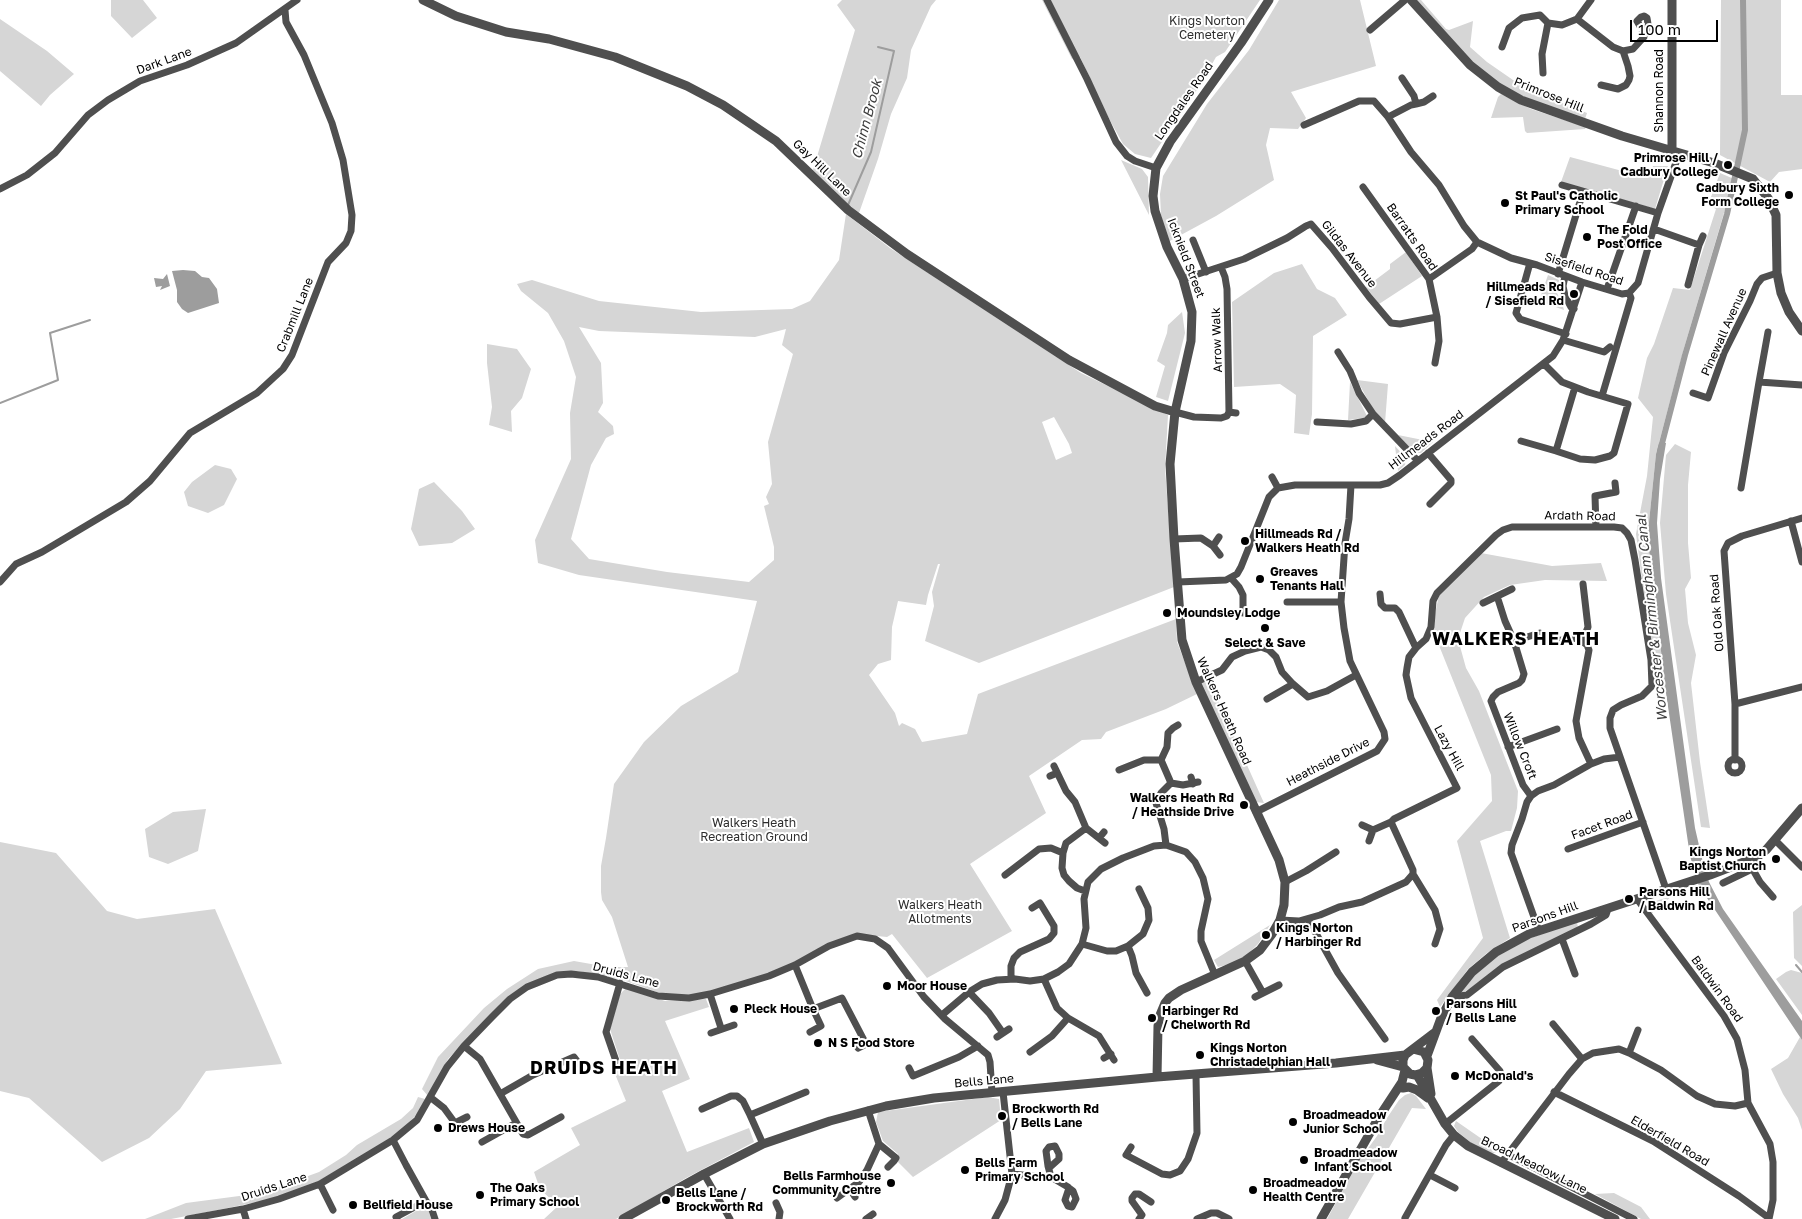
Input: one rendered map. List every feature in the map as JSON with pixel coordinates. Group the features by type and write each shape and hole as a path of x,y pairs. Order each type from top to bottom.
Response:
{"street":[{"name":"Dark Lane","path":"0,189 27,175 55,154 88,116 108,100 140,80 187,65 236,43 298,0"},
{"name":"Gay Hill Lane","path":"423,0 456,16 506,32 549,39 615,57 687,86 723,105 776,141 848,210 907,254 1069,360 1155,406 1176,412"},
{"path":"1047,0 1084,72 1116,142 1127,156 1135,161 1156,168"},
{"name":"Longdales Road","path":"1156,168 1170,142 1269,0"},
{"path":"1370,30 1405,0"},
{"name":"Primrose Hill","path":"1411,0 1470,65 1498,87 1521,100 1732,170 1753,179 1764,192 1776,215 1777,273 1784,302 1802,331"},
{"path":"1502,47 1509,28 1522,18 1540,15 1548,22 1562,25 1578,19 1591,0"},
{"name":"Shannon Road","path":"1672,0 1676,153"},
{"name":"Crabmill Lane","path":"0,582 16,564 42,552 126,502 150,481 190,433 257,392 283,369 292,355 328,262 346,243 351,231 352,215 343,160 332,123 304,55 286,22 285,10"},
{"path":"1578,19 1613,47 1622,51 1633,49 1645,35"},
{"path":"268,21 286,22"},
{"path":"1543,73 1542,54 1548,22"},
{"path":"1601,85 1618,89 1629,80 1628,66 1622,51"},
{"path":"1402,78 1414,96 1416,104"},
{"path":"1388,117 1411,105 1424,102 1433,96"},
{"name":"Sisefield Road","path":"1304,125 1364,100 1374,100 1388,117 1411,152 1439,185 1464,226 1477,242 1511,258 1622,294 1629,293 1638,283 1676,153"},
{"name":"Icknield Street","path":"1156,168 1153,196 1155,211 1166,247 1183,279 1192,312 1191,341 1176,412"},
{"path":"1562,185 1658,213"},
{"name":"Barratts Road","path":"1363,187 1429,279 1437,317 1439,340 1435,363"},
{"path":"1574,309 1565,296 1562,275 1583,192"},
{"path":"1607,289 1636,206"},
{"name":"Gildas Avenue","path":"1183,279 1221,268 1261,252 1312,224 1368,297 1391,323 1400,324 1437,317"},
{"path":"1654,229 1699,245"},
{"path":"1688,286 1703,236"},
{"path":"1193,240 1206,272"},
{"path":"1429,279 1472,250 1477,242"},
{"path":"1530,263 1516,313 1520,318 1604,352 1610,347"},
{"name":"Arrow Walk","path":"1176,412 1194,418 1221,418 1232,412 1227,289 1221,268"},
{"name":"Pinewall Avenue","path":"1694,393 1708,398 1724,353 1757,284 1762,278 1777,273"},
{"name":"Hillmeads Road","path":"1278,488 1295,485 1370,486 1388,483 1553,356 1564,337 1582,282"},
{"path":"1602,396 1631,298 1629,293"},
{"path":"1741,488 1768,332"},
{"path":"1338,352 1372,414 1418,461"},
{"path":"1521,441 1580,459 1595,460 1614,453 1628,404 1575,388 1556,377 1544,364"},
{"path":"1759,382 1802,385"},
{"path":"1556,451 1575,388"},
{"name":"Walkers Heath Road","path":"1176,412 1170,464 1182,640 1196,682 1279,860 1285,882 1284,905 1280,920"},
{"path":"1317,422 1351,424 1366,421 1372,414"},
{"path":"1428,453 1451,480 1451,483 1430,504"},
{"path":"1178,582 1220,581 1232,578 1241,567 1269,496 1278,488 1272,477"},
{"path":"1596,527 1595,496 1616,492 1615,483"},
{"name":"Heathside Drive","path":"1256,812 1378,751 1385,739 1384,732 1350,661 1341,602 1351,485"},
{"name":"Old Oak Road","path":"1735,760 1735,704 1724,551 1732,540 1802,518"},
{"path":"1791,521 1802,562"},
{"name":"Ardath Road","path":"1416,648 1426,639 1431,627 1433,600 1437,593 1485,545 1503,530 1512,527 1622,528 1631,540 1635,560 1651,660 1652,686 1642,696 1621,704 1613,710 1610,718 1610,728 1666,889"},
{"path":"1174,539 1202,538 1213,546 1220,555"},
{"path":"1213,546 1219,538"},
{"path":"1232,578 1243,595 1243,613"},
{"path":"1582,584 1588,628 1583,640"},
{"path":"1483,603 1512,589"},
{"path":"1380,594 1380,604 1385,608 1395,608 1399,612 1416,648"},
{"path":"1497,596 1514,641 1540,633 1555,641 1578,638 1587,644 1589,650 1576,721 1579,738 1591,764"},
{"path":"1287,602 1341,602"},
{"name":"Willow Croft","path":"1514,641 1524,674 1522,680 1498,692 1491,701 1523,785 1531,796"},
{"path":"1196,682 1222,670 1232,657 1261,647 1269,650 1276,657 1282,672 1308,696 1327,691 1356,675"},
{"name":"Lazy Hill","path":"1374,830 1457,788 1410,698 1406,675 1410,657 1416,648"},
{"path":"1268,699 1293,684"},
{"path":"1735,704 1802,688"},
{"path":"1171,783 1161,760 1167,747 1168,733 1173,725"},
{"path":"1508,747 1558,729"},
{"path":"1539,931 1511,853 1512,844 1524,809 1531,796 1591,764 1604,759 1620,757"},
{"path":"1122,765 1144,760 1161,760"},
{"path":"1050,776 1056,770 1066,791 1075,802 1086,828 1103,838"},
{"path":"1171,783 1183,785 1194,781"},
{"path":"1166,845 1164,829 1156,803 1161,793 1171,783"},
{"name":"Parsons Hill","path":"1427,1056 1435,1032 1452,997 1472,972 1490,956 1513,942 1539,931 1748,861 1764,852 1802,808"},
{"path":"1390,822 1413,870 1413,874 1435,910 1440,929 1435,944"},
{"name":"Facet Road","path":"1568,849 1643,822"},
{"path":"1362,825 1374,830 1369,840"},
{"path":"1085,890 1077,888 1064,875 1062,868 1066,843 1086,828"},
{"path":"1775,840 1802,867"},
{"path":"942,1015 969,992 990,981 1044,979 1069,964 1082,944 1086,928 1084,899 1088,882 1101,869 1147,848 1166,845 1186,852 1203,878 1208,899 1201,931 1201,941 1215,975"},
{"path":"1008,871 1034,851 1043,848 1052,848 1063,853"},
{"path":"1285,882 1306,872 1336,852"},
{"path":"1748,861 1760,882 1773,897"},
{"path":"1723,883 1752,869"},
{"path":"1157,1077 1157,1033 1162,1009 1169,998 1181,990 1245,961 1266,944 1280,920 1300,921 1339,907 1371,899 1406,882 1413,874"},
{"path":"1082,944 1107,951 1116,951 1136,941 1147,927 1149,920 1148,908 1139,894"},
{"name":"Baldwin Road","path":"1637,899 1724,1016 1737,1039 1745,1070 1748,1103 1770,1144 1773,1162 1773,1200 1769,1218"},
{"path":"1011,979 1011,966 1014,958 1020,952 1050,939 1054,933 1054,926 1040,903 1032,908"},
{"name":"Parsons Hill","path":"1452,997 1467,995 1503,967 1602,918 1606,915 1608,909"},
{"path":"1308,919 1338,973 1385,1039"},
{"name":"Druids Lane","path":"188,1219 243,1209 279,1199 320,1184 393,1140 416,1120 447,1067 464,1046 510,999 541,980 558,975 571,974 598,977 668,998 689,998 710,994 769,976 795,965 829,946 857,936 875,938 888,948 924,997 988,1055 992,1093"},
{"path":"1562,939 1575,974"},
{"path":"1128,946 1136,973 1147,988"},
{"path":"1245,961 1263,993"},
{"path":"795,965 821,1026 810,1032"},
{"path":"1044,979 1053,1001 1068,1018 1098,1036 1110,1058"},
{"path":"616,1061 606,1032 620,983"},
{"path":"1255,997 1279,985"},
{"path":"969,992 989,1013 1003,1033"},
{"path":"710,994 722,1028"},
{"path":"813,1009 842,998 866,1044 858,1048"},
{"path":"1034,1053 1068,1018"},
{"path":"1553,1024 1582,1059"},
{"path":"711,1033 734,1025"},
{"path":"1629,1052 1638,1030"},
{"name":"Parsons Hill","path":"1413,1050 1435,1032"},
{"path":"1445,1124 1499,1080 1501,1076 1500,1071 1472,1040"},
{"path":"1482,1050 1488,1044"},
{"path":"464,1046 480,1059 523,1134 528,1136 561,1117"},
{"path":"909,1068 913,1076 959,1057 978,1046"},
{"path":"1501,1163 1554,1092 1582,1059 1592,1053 1619,1049 1629,1052 1661,1070 1697,1096 1715,1104 1735,1106 1748,1103"},
{"path":"1321,1219 1379,1117 1405,1077 1403,1060 1405,1055 1413,1050 1419,1050 1427,1056 1427,1068 1422,1073 1416,1075 1394,1096"},
{"name":"Bells Lane","path":"624,1219 704,1174 763,1144 868,1110 934,1098 1405,1055"},
{"path":"500,1094 533,1075 574,1057 580,1065"},
{"name":"Bells Lane","path":"1371,1059 1404,1068"},
{"path":"1404,1068 1416,1075"},
{"name":"Broad Meadow Lane","path":"1427,1068 1431,1100"},
{"path":"1131,1147 1126,1155 1162,1174 1170,1175 1180,1171 1188,1159 1197,1133 1196,1075"},
{"name":"Broad Meadow Lane","path":"1416,1075 1445,1124 1454,1135 1468,1146 1615,1219"},
{"name":"Broad Meadow Lane","path":"1403,1088 1409,1086 1431,1100"},
{"path":"750,1115 806,1092"},
{"path":"995,1219 1005,1200 1012,1174 1003,1092"},
{"name":"Elderfield Road","path":"1554,1092 1653,1141 1739,1196 1769,1218"},
{"path":"702,1109 731,1096 737,1096 750,1115 763,1144"},
{"path":"430,1097 444,1108 455,1123 467,1117"},
{"path":"868,1110 879,1144 896,1158 888,1167"},
{"path":"482,1142 516,1123"},
{"path":"1405,1218 1454,1135"},
{"path":"393,1140 431,1207 435,1219"},
{"path":"836,1198 859,1182 879,1144"},
{"name":"Broad Meadow Lane","path":"1507,1154 1634,1219"},
{"path":"1049,1168 1051,1177"},
{"path":"704,1174 730,1219"},
{"path":"1012,1174 1043,1178 1051,1177 1069,1188"},
{"path":"1430,1175 1455,1188"},
{"path":"320,1184 333,1210"},
{"path":"850,1189 855,1197"},
{"path":"1139,1219 1142,1215 1132,1201 1132,1198 1135,1194 1139,1194 1151,1202"},
{"path":"397,1219 396,1216 426,1201"},
{"path":"776,1203 780,1212 779,1219"},
{"path":"243,1209 246,1219"},
{"path":"1197,1219 1211,1213 1229,1219"},
{"path":"866,1219 873,1214"}],"green space":[{"path":"111,0 143,0 157,18 132,38 111,16"},
{"path":"842,0 936,0 931,6 911,50 907,78 891,114 859,213 847,206 813,170 855,30 837,5"},
{"name":"Kings Norton Cemetery","path":"1042,0 1260,0 1225,52 1216,57 1201,84 1151,158 1135,154 1123,144 1080,57 1072,59"},
{"path":"1279,0 1360,0 1376,66 1291,92 1306,118 1298,129 1270,128 1266,145 1274,180 1216,216 1168,242 1161,215 1160,194 1163,176 1207,104 1249,50"},
{"path":"1416,0 1421,0 1446,29 1449,30 1473,21 1470,47 1487,62 1513,80 1547,97 1587,113 1585,119 1511,91 1489,76 1471,61"},
{"path":"1721,0 1781,0 1781,95 1802,95 1802,169 1779,172 1770,182 1720,155"},
{"path":"0,19 47,51 74,74 50,95 41,106 0,71"},
{"path":"1501,94 1531,109 1586,127 1585,129 1527,133 1523,117 1491,118 1498,97"},
{"path":"1570,157 1641,176 1651,173 1653,166 1668,166 1655,209 1561,182"},
{"path":"1121,160 1142,169 1148,177 1149,215"},
{"path":"1720,173 1734,179 1684,348 1656,454 1649,522 1649,550 1666,693 1657,695 1636,534 1647,476 1653,417 1638,398 1647,358 1654,344 1673,288 1690,290 1716,209 1708,205"},
{"path":"846,214 890,248 1081,373 1168,415 1165,469 1174,587 979,663 925,641 934,606 932,592 940,564 938,564 926,605 898,601 892,627 891,660 878,664 869,675 895,713 899,726 902,723 915,729 922,742 967,734 978,694 1176,619 1177,642 1197,694 1166,709 1106,732 1101,739 1082,740 1029,776 1046,813 970,864 1012,931 927,978 892,934 887,937 857,934 779,970 709,992 686,996 665,995 623,980 578,971 549,975 491,1014 448,1059 428,1096 422,1089 438,1057 484,1008 507,989 538,969 574,961 608,967 628,967 612,917 602,900 601,892 601,866 614,784 644,742 681,706 738,672 757,601 579,575 538,563 535,540 571,459 570,413 576,377 564,341 548,313 521,291 517,284 532,280 599,301 701,312 792,309 810,301 839,260","holes":["579,327 599,331 755,337 786,329 782,345 793,354 768,442 772,484 766,497 769,504 764,506 774,547 774,560 749,582 667,572 589,559 571,539 591,465 606,438 614,434 613,426 598,412 603,403 601,363","1054,417 1072,453 1056,460 1042,422"]},
{"path":"1406,252 1422,276 1379,304 1366,287 1390,269 1390,264"},
{"path":"1302,264 1317,289 1335,298 1347,315 1313,336 1312,414 1309,435 1294,433 1296,395 1280,384 1234,387 1232,302 1274,273"},
{"path":"1548,275 1559,280 1557,293 1564,310 1539,301"},
{"path":"1182,312 1185,333 1168,401 1156,397 1165,366 1157,361 1168,325"},
{"path":"487,344 517,349 531,369 522,398 511,411 512,432 489,425 492,407 487,363"},
{"path":"1357,380 1388,384 1385,423 1374,411"},
{"path":"1350,382 1367,416 1364,418 1348,420"},
{"path":"1398,435 1433,442 1421,453 1416,453"},
{"path":"1675,444 1691,452 1688,485 1688,543 1691,578 1685,589 1688,623 1696,655 1691,683 1710,828 1701,827 1666,594 1660,523 1666,455"},
{"path":"1395,446 1406,458 1405,465 1398,471"},
{"path":"215,465 231,469 237,479 224,505 208,513 188,506 184,492 192,482"},
{"path":"434,482 462,511 475,529 452,543 419,546 411,529 419,489"},
{"path":"1481,553 1552,566 1601,563 1607,581 1545,580 1510,585 1484,597 1465,618 1458,639 1466,668 1479,691 1518,791 1517,808 1511,831 1506,831 1480,841 1510,938 1487,953 1468,969 1440,1007 1437,1000 1483,938 1457,841 1492,801 1491,775 1434,633 1435,614 1439,595"},
{"path":"1208,678 1264,803 1255,802 1200,682"},
{"path":"206,809 198,851 168,864 149,857 145,829 173,812"},
{"path":"0,842 56,853 107,911 137,919 215,909 282,1064 206,1071 180,1109 149,1138 102,1162 29,1098 0,1091"},
{"path":"1672,896 1652,913 1649,910 1649,903"},
{"path":"1802,905 1802,966 1794,958 1793,912"},
{"path":"1577,921 1578,929 1501,966 1468,990 1460,993 1473,974 1512,945"},
{"path":"1270,925 1258,944 1247,955 1230,964 1218,967 1214,960"},
{"path":"1791,970 1802,973 1802,1015 1776,979"},
{"path":"625,989 665,1001 706,999 709,1007 665,1021 690,1079 662,1091 687,1152 749,1128 754,1142 686,1178 616,1219 544,1219 558,1206 540,1189 534,1172 580,1145 571,1128 626,1101 613,1069 622,1066 610,1029 620,994"},
{"path":"1800,1037 1802,1040 1802,1130 1798,1118 1783,1094 1771,1069 1788,1058"},
{"path":"1411,1093 1416,1096 1426,1109 1412,1108 1348,1219 1327,1219 1359,1161 1399,1100"},
{"path":"418,1097 425,1099 419,1112 401,1131 317,1182 276,1198 171,1219 145,1219 186,1203 262,1193 319,1172 346,1155 357,1145 401,1119 413,1108"},
{"path":"988,1097 999,1099 1001,1120 913,1177 898,1162 898,1154 883,1141 876,1122 878,1112"},
{"path":"1456,1121 1492,1146 1504,1145 1495,1153 1489,1153 1476,1147 1458,1132 1454,1126"},
{"path":"1614,1193 1641,1207 1650,1219 1641,1219 1595,1194"},
{"path":"423,1207 428,1209 431,1219 402,1219"}],"shaded area":[{"path":"172,271 195,271 202,277 209,278 217,289 219,303 188,313 182,309 177,302 177,290"},
{"path":"167,274 170,286 160,290 162,286 156,287 154,278 163,279"},
{"path":"1659,443 1666,443 1660,479 1657,523 1661,578 1695,828 1704,867 1709,882 1723,909 1802,1021 1802,1040 1699,886 1690,856 1666,693 1649,550 1649,522 1656,454"}],"waterway":[{"name":"Worcester & Birmingham Canal","path":"1660,451 1685,355 1727,214 1745,130 1743,0"},
{"name":"Chinn Brook","path":"848,205 871,152 894,51 878,47"},
{"path":"0,403 58,380 50,333 90,320"},
{"path":"1796,965 1802,972"}],"place":[{"name":"Primrose Hill / Cadbury College","path":"1728,165"},
{"name":"Cadbury Sixth Form College","path":"1789,195"},
{"name":"St Paul's Catholic Primary School","path":"1505,203"},
{"name":"The Fold Post Office","path":"1587,237"},
{"name":"Hillmeads Rd / Sisefield Rd","path":"1574,294"},
{"name":"Hillmeads Rd / Walkers Heath Rd","path":"1245,541"},
{"name":"Greaves Tenants Hall","path":"1260,579"},
{"name":"Moundsley Lodge","path":"1167,613"},
{"name":"Select & Save","path":"1265,628"},
{"name":"Walkers Heath Rd / Heathside Drive","path":"1244,805"},
{"name":"Kings Norton Baptist Church","path":"1776,859"},
{"name":"Parsons Hill / Baldwin Rd","path":"1629,899"},
{"name":"Kings Norton / Harbinger Rd","path":"1266,935"},
{"name":"Moor House","path":"887,986"},
{"name":"Pleck House","path":"734,1009"},
{"name":"Parsons Hill / Bells Lane","path":"1436,1011"},
{"name":"Harbinger Rd / Chelworth Rd","path":"1152,1018"},
{"name":"N S Food Store","path":"818,1043"},
{"name":"Kings Norton Christadelphian Hall","path":"1200,1055"},
{"name":"McDonald's","path":"1455,1076"},
{"name":"Brockworth Rd / Bells Lane","path":"1002,1116"},
{"name":"Broadmeadow Junior School","path":"1293,1122"},
{"name":"Drews House","path":"438,1128"},
{"name":"Broadmeadow Infant School","path":"1304,1160"},
{"name":"Bells Farm Primary School","path":"965,1170"},
{"name":"Bells Farmhouse Community Centre","path":"891,1183"},
{"name":"Broadmeadow Health Centre","path":"1253,1190"},
{"name":"The Oaks Primary School","path":"480,1195"},
{"name":"Bells Lane / Brockworth Rd","path":"666,1200"},
{"name":"Bellfield House","path":"353,1205"}],"district":[{"name":"WALKERS HEATH","path":"1516,639"},
{"name":"DRUIDS HEATH","path":"604,1068"}],"park label":[{"name":"Walkers Heath Recreation Ground","path":"754,830"},
{"name":"Walkers Heath Allotments","path":"940,912"}]}
